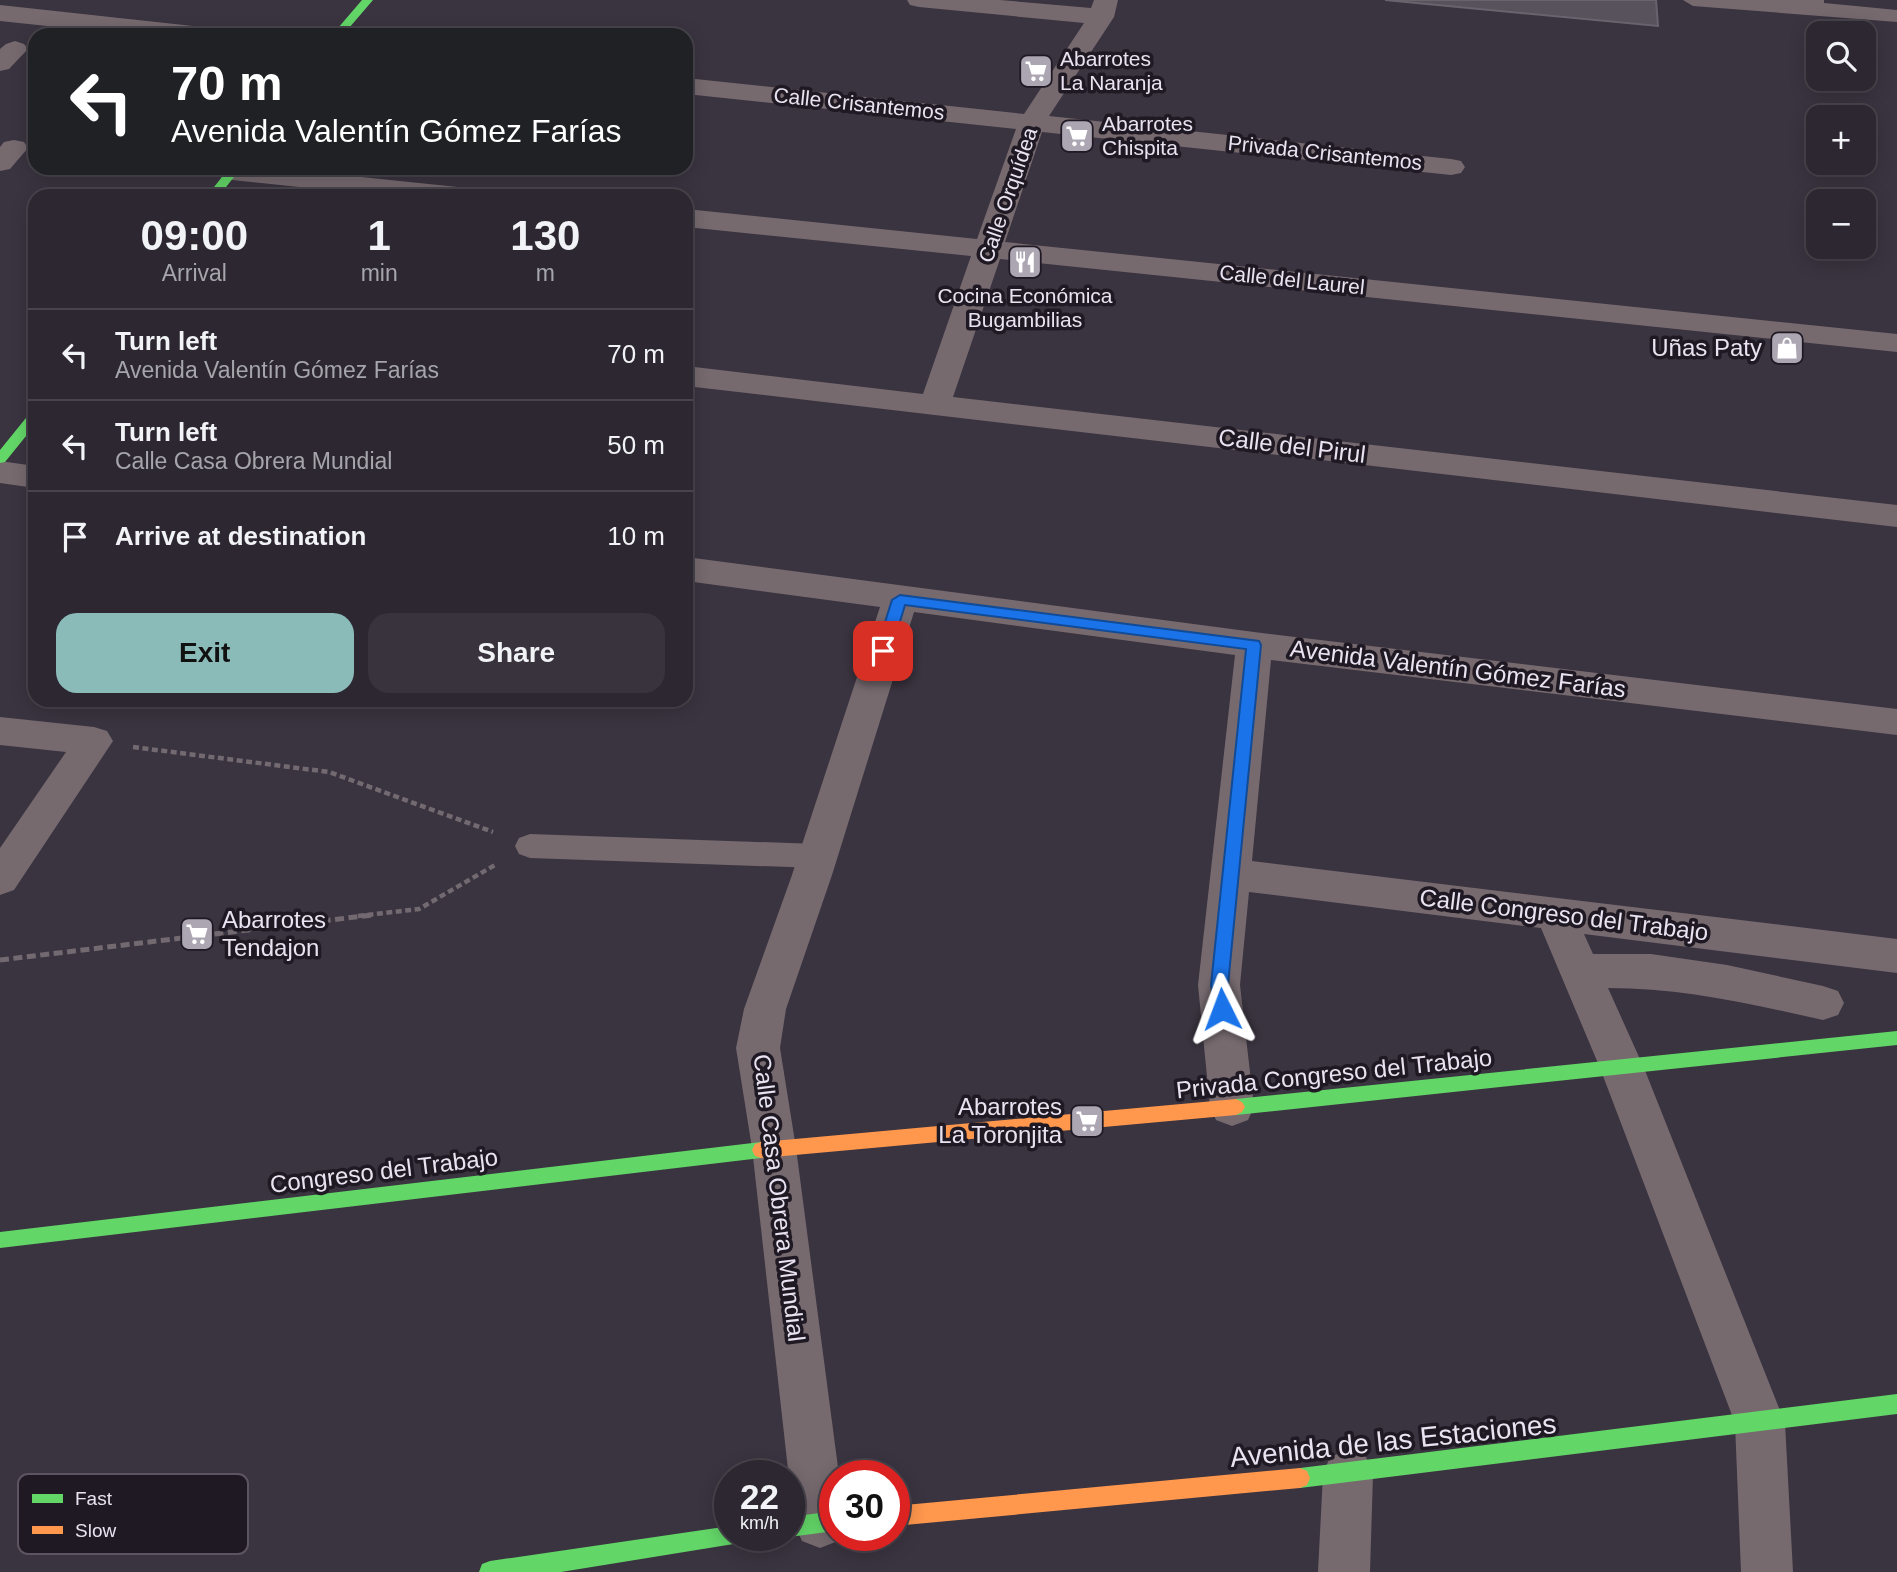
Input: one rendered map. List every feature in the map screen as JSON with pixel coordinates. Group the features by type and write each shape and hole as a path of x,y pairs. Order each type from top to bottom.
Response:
{"street":[{"path":"343,28 368,0"},
{"path":"919,0 1104,8"},
{"name":"Calle Orquídea","path":"935,404 1032,122 1104,8"},
{"path":"0,13 138,28"},
{"name":"Calle Crisantemos","path":"693,87 1032,122"},
{"name":"Privada Crisantemos","path":"1032,122 1451,167"},
{"path":"219,189 230,175"},
{"path":"279,175 404,189"},
{"name":"Calle del Laurel","path":"693,219 1897,342"},
{"name":"Calle del Pirul","path":"693,377 1897,516"},
{"path":"0,459 28,425"},
{"path":"0,472 28,476"},
{"name":"Avenida Valentín Gómez Farías","path":"693,570 900,600 1254,645 1897,722"},
{"name":"Calle Casa Obrera Mundial","path":"815,1524 774,1147 758,1048 765,1009 900,600"},
{"path":"1232,1107 1219,985 1254,645"},
{"path":"0,731 94,741 0,879"},
{"name":"Calle Congreso del Trabajo","path":"1231,874 1897,956"},
{"path":"1555,914 1622,1068 1760,1423 1768,1572"},
{"path":"1822,947 1823,1003 1833,1045"},
{"path":"1580,971 1651,971 1727,982 1823,1003"},
{"name":"Privada Congreso del Trabajo","path":"774,1147 1232,1107 1897,1038"},
{"name":"Congreso del Trabajo","path":"0,1240 774,1147"},
{"name":"Avenida de las Estaciones","path":"910,1515 1348,1474 1897,1404"},
{"path":"1344,1572 1348,1474"},
{"path":"489,1572 714,1539"}],"lane":[{"path":"1693,0 1815,4 1897,16"},
{"path":"530,846 817,856"}],"path":[{"path":"94,741 329,772 530,846"},
{"path":"0,960 419,909 530,846"}],"building":[{"path":"1385,0 1656,0 1658,26"}],"traffic: fast":[{"path":"343,28 368,0"},
{"path":"218,189 230,175"},
{"path":"0,459 28,425"},
{"path":"1236,1107 1897,1038"},
{"path":"0,1240 761,1150"},
{"path":"1300,1478 1897,1404"},
{"path":"805,1525 819,1523"},
{"path":"490,1572 714,1539"}],"traffic: slow":[{"path":"761,1150 1236,1107"},
{"path":"910,1515 1300,1478"}],"place":[{"name":"Abarrotes La Naranja","path":"1036,71"},
{"name":"Abarrotes Chispita","path":"1077,136"},
{"name":"Cocina Económica Bugambilias","path":"1025,262"},
{"name":"Uñas Paty","path":"1787,348"},
{"name":"Abarrotes Tendajon","path":"197,934"},
{"name":"Abarrotes La Toronjita","path":"1087,1121"}],"route":[{"path":"883,651 900,600 1254,645 1219,985 1222,1009"}]}
